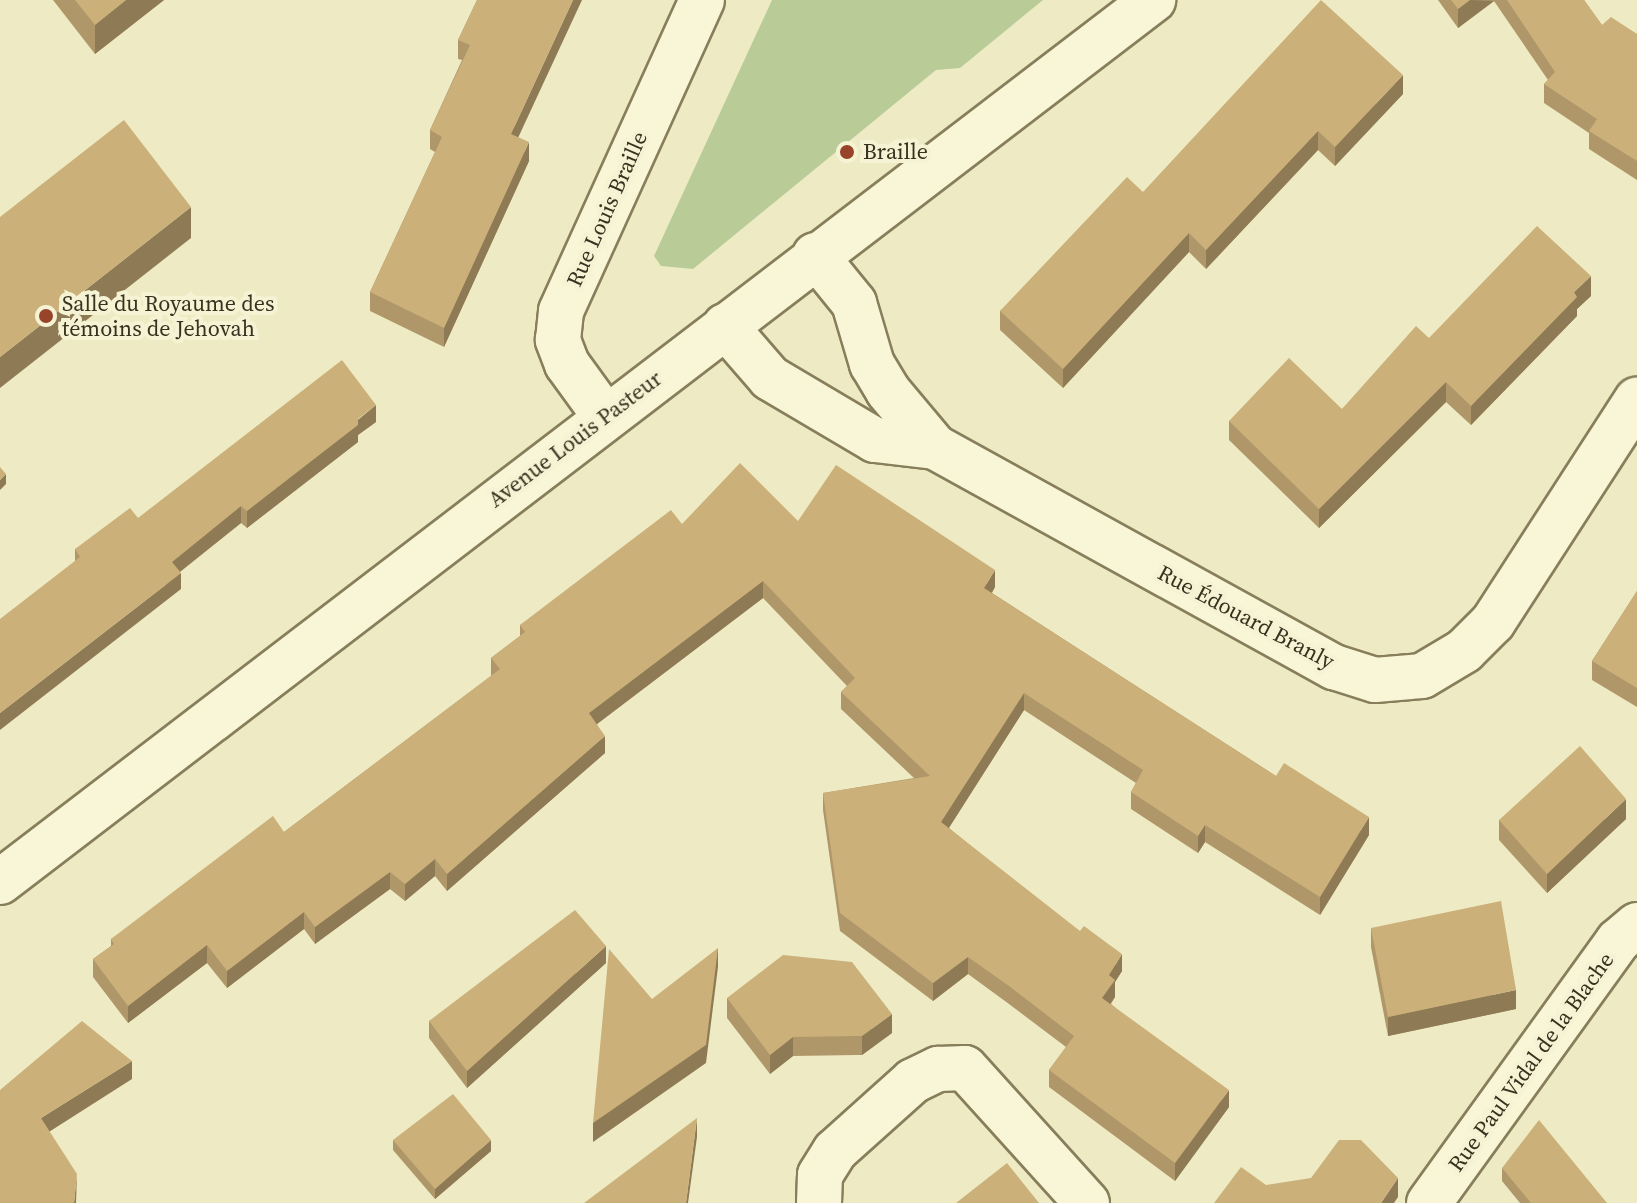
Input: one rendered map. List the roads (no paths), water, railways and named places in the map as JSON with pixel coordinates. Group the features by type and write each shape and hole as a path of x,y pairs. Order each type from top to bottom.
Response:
{"street":[{"name":"Rue Louis Braille","path":"604,415 567,364 558,340 561,311 702,0"},
{"name":"Avenue Louis Pasteur","path":"0,882 604,415 1153,0"},
{"name":"Rue Édouard Branly","path":"815,255 854,303 872,364 888,391 935,447 1334,667 1375,680 1422,676 1464,651 1493,622 1637,399"},
{"name":"Rue Édouard Branly","path":"725,326 770,378 875,440 935,447"},
{"name":"Rue Paul Vidal de la Blache","path":"1429,1203 1618,941 1637,925"},
{"path":"819,1203 820,1175 835,1151 913,1081 938,1069 965,1068 1087,1203"}],"place":[{"name":"Braille","path":"847,152"},
{"name":"Salle du Royaume des témoins de Jehovah","path":"46,316"}]}
